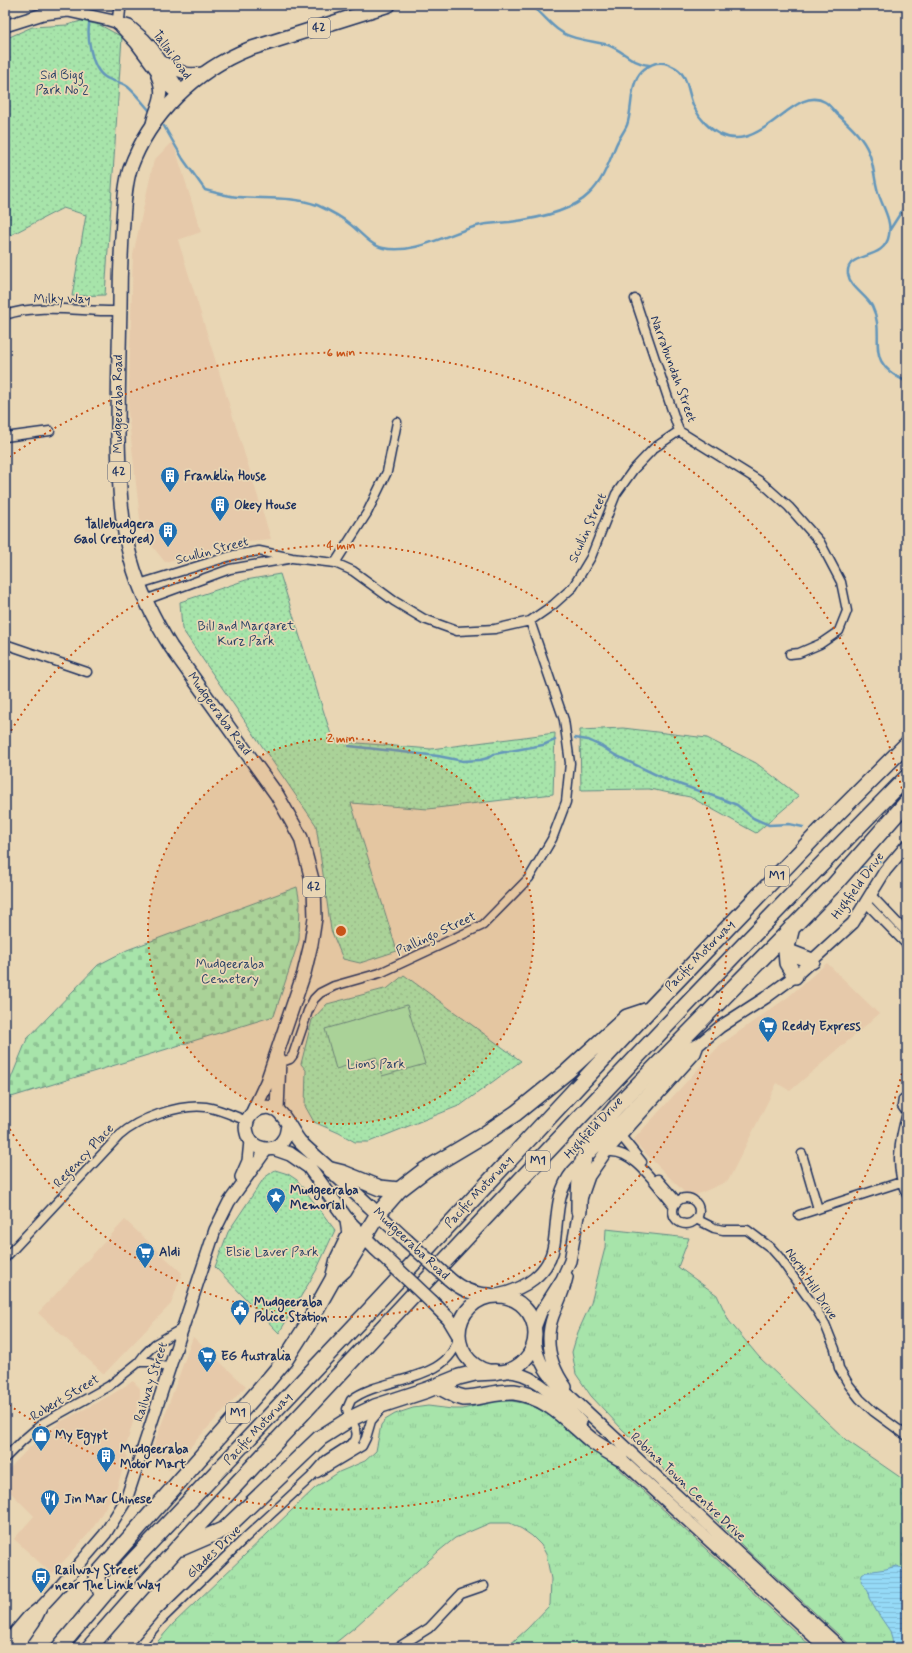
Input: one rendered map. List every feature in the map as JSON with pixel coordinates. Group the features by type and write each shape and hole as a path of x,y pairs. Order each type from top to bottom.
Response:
{"highway":[{"name":"Pacific Motorway","path":"59,1648 102,1595 649,1010 824,827 907,744"},
{"name":"Pacific Motorway","path":"89,1648 175,1551 560,1137 719,970 907,777"},
{"path":"578,1211 582,1162 593,1135 616,1107 792,926 834,885 907,802"},
{"path":"792,926 786,950 788,964 795,976"},
{"path":"786,950 812,960"},
{"name":"M1","path":"333,1279 344,1270 378,1214 399,1190 425,1170 482,1136 516,1113 568,1070 627,1016 649,1010"},
{"path":"331,1170 343,1173 380,1188 399,1190"},
{"name":"M1","path":"102,1595 96,1576 272,1376 296,1344 333,1279 338,1259 350,1234 348,1221"},
{"name":"M1","path":"175,1551 225,1530 320,1438 350,1419 390,1401 438,1386 462,1376 477,1373 498,1372"},
{"path":"438,1386 464,1398 509,1392 537,1398 554,1408 593,1441 620,1458"}],"main road":[{"path":"118,24 120,5"},
{"name":"Mudgeeraba Road","path":"250,1117 267,1082 304,973 315,918 314,887 303,844 289,815 277,795 171,648 155,623 131,560 123,522 119,466 117,362 123,219 130,170 140,146 152,127 180,93 204,73 235,55 249,49 390,5"},
{"name":"Tallai Road","path":"5,26 43,14 68,11 82,13 129,26 149,44 168,86 180,93"},
{"path":"152,127 155,113 162,96 158,65 190,75 204,73"},
{"name":"Highfield Drive","path":"495,1295 511,1292 527,1285 539,1274 547,1263 554,1245 561,1191 570,1175 690,1048 698,1045 720,1027 765,998 795,976 852,923 885,871 907,846"},
{"name":"Highfield Drive","path":"535,1332 541,1312 562,1279 570,1261 578,1211 586,1181 605,1153 695,1053 698,1045"},
{"name":"Mudgeeraba Road","path":"277,1110 279,1047"},
{"path":"265,1108 277,1110 282,1114 288,1125 284,1140 270,1149 261,1148 250,1141 247,1135 250,1117 265,1108"},
{"name":"Mudgeeraba Road","path":"288,1125 300,1141 448,1278 458,1286 470,1292 480,1295 495,1295"},
{"path":"605,1137 621,1136"},
{"name":"Railway Street","path":"235,1192 248,1161 250,1141"},
{"name":"Mudgeeraba Road","path":"270,1149 290,1154 309,1167 348,1221 449,1319 458,1336"},
{"name":"Railway Street","path":"5,1644 28,1617 43,1605 106,1534 122,1508 140,1461 215,1230 235,1192 270,1149"},
{"path":"570,1261 564,1290 550,1326 549,1346 551,1358 558,1373 584,1410"},
{"path":"495,1295 508,1297 519,1302 529,1313 535,1332 531,1352 524,1360 514,1368 498,1372 480,1368 469,1360 463,1352 458,1336 461,1320 468,1308 481,1298 495,1295"},
{"name":"Robina Town Centre Drive","path":"535,1332 536,1351 544,1368 558,1386 841,1648"},
{"name":"Robina Town Centre Drive","path":"498,1372 516,1372 535,1380 826,1648"},
{"name":"Railway Street","path":"16,1648 34,1622 43,1605"}],"street":[{"name":"Narrabundah Street","path":"635,299 679,431 761,482 783,502 820,542 841,582 847,611 839,631 820,644 799,653 790,654"},
{"name":"Milky Way","path":"5,315 28,310 119,311"},
{"path":"335,563 367,513 387,472 397,422"},
{"path":"5,437 50,431"},
{"name":"Scullin Street","path":"139,584 234,555 259,551 292,558 335,563 353,571 394,602 424,619 457,631 495,629 530,621 553,605 573,587 591,557 616,494 633,470 654,448 679,431"},
{"name":"Scullin Street","path":"145,600 230,568 292,558"},
{"name":"Piallingo Street","path":"279,1063 290,1060 293,1055 310,1007 314,999 320,993 334,986 380,973 484,925 529,878 552,839 566,802 570,763 564,720 530,621"},
{"path":"5,644 87,672"},
{"path":"868,898 907,933"},
{"path":"868,898 907,945"},
{"path":"907,1097 903,1100 902,1106 907,1113 901,1134 899,1156 901,1182 907,1194"},
{"name":"Regency Place","path":"5,1258 119,1136 131,1126 155,1116 189,1107 208,1108 250,1117"},
{"path":"621,1136 635,1155 676,1203"},
{"path":"605,1153 618,1152 630,1158 639,1165 676,1203"},
{"path":"802,1154 818,1209"},
{"path":"799,1215 901,1182"},
{"path":"683,1198 688,1198 696,1202 699,1209 696,1219 688,1224 679,1221 673,1214 676,1203 683,1198"},
{"name":"North Hill Drive","path":"696,1219 714,1228 723,1230 747,1230 771,1248 779,1257 822,1319 835,1349 839,1368 849,1385 860,1399 873,1411 907,1436"},
{"name":"Robert Street","path":"5,1458 43,1423 109,1386 139,1362 155,1344 183,1328"},
{"path":"350,1419 347,1408 351,1400 373,1389 418,1375 439,1366 452,1352 458,1336"},
{"path":"139,1362 150,1362 169,1368"},
{"name":"Glades Drive","path":"312,1477 362,1446 366,1440 373,1418 390,1401"},
{"name":"Glades Drive","path":"137,1648 162,1619 244,1539 312,1477 328,1458 353,1444 356,1440 357,1431 350,1419"},
{"path":"397,1648 429,1628 461,1594 484,1586"}],"shaded area":[{"path":"173,141 201,232 178,240 271,539 237,542 165,562 148,541 140,519 128,412 133,255 154,160"},
{"path":"827,963 879,1014 790,1091 777,1083 728,1181 696,1195 685,1193 636,1144 634,1139 720,1045 788,997"},
{"path":"125,1220 182,1273 171,1304 104,1374 38,1313"},
{"path":"193,1337 246,1386 169,1470 150,1456"},
{"path":"133,1381 140,1388 140,1397 125,1450 127,1456 116,1490 91,1531 52,1574 14,1539 34,1516 5,1487 5,1473 29,1448 60,1422 111,1395"}],"green space":[{"name":"Sid Bigg Park No 2","path":"81,21 100,25 122,37 105,295 72,296 86,215 63,208 5,238 5,39 32,27 67,25"},
{"name":"Bill and Margaret Kurz Park","path":"280,574 333,741 431,749 555,733 553,794 428,809 351,803 397,951 360,963 343,959 331,930 316,825 182,629 180,602 246,580"},
{"path":"623,728 707,738 756,763 799,796 756,833 690,797 649,789 581,790 580,730"},
{"name":"Mudgeeraba Cemetery","path":"297,887 300,903 299,940 274,1016 5,1099 5,1093 27,1039 98,965 127,950"},
{"name":"Lions Park","path":"404,975 521,1061 461,1105 369,1142 355,1142 314,1122 305,1106 306,1070 301,1064 312,1020 327,1004 388,988"},
{"path":"407,1005 425,1064 382,1076 376,1057 336,1069 325,1029"},
{"name":"Elsie Laver Park","path":"275,1170 288,1174 297,1180 335,1230 316,1271 279,1333 215,1267 228,1232 264,1178"},
{"path":"606,1229 689,1238 678,1267 717,1295 729,1321 759,1357 846,1440 907,1482 907,1648 853,1648 748,1551 621,1428 591,1396 576,1374 572,1352 578,1332 591,1303 605,1248"},
{"path":"495,1401 522,1403 544,1412 564,1426 588,1447 615,1465 813,1648 506,1648 550,1605 551,1579 546,1554 541,1545 532,1536 510,1523 490,1523 455,1538 355,1627 329,1648 152,1648 173,1624 315,1488 339,1472 365,1461 376,1451 381,1425 385,1420 395,1414 413,1408 428,1406 463,1409"}],"water":[{"path":"896,1566 907,1570 907,1648 893,1648 890,1631 877,1612 869,1598 868,1591 861,1582 862,1575 866,1572"}],"waterway":[{"path":"91,12 93,5"},
{"path":"530,5 565,34 608,45 619,50 637,62 649,65"},
{"path":"90,19 89,42 93,59 100,73 108,79 128,87 149,110"},
{"path":"164,126 183,159 205,190 234,197 288,199 308,202 330,211 343,219 374,245 383,248 395,249 420,246 481,225 541,217 572,206 581,200 594,189 602,177 617,142 627,125 635,83 642,71 650,65 663,63 678,69 685,79 692,103 698,114 705,123 723,136 740,138 756,133 799,103 812,99 825,102 851,127 866,147 871,158 878,192 888,218 890,229 889,235 886,243 880,249 853,262 849,267 848,274 849,279 872,306 878,329 879,357 884,365 893,374 907,382"},
{"path":"889,231 907,203"},
{"path":"575,738 588,740 667,780 737,805 753,818 769,825 789,824 803,827"},
{"path":"349,746 438,756 463,761 480,760 488,758 494,754 543,745 555,740"},
{"path":"860,867 869,868 874,863 880,861"}],"place":[{"name":"Franklin House","path":"170,493"},
{"name":"Okey House","path":"220,522"},
{"name":"Tallebudgera Gaol (restored)","path":"168,548"},
{"name":"Reddy Express","path":"768,1043"},
{"name":"Mudgeeraba Memorial","path":"276,1214"},
{"name":"Aldi","path":"145,1269"},
{"name":"Mudgeeraba Police Station","path":"240,1326"},
{"name":"EG Australia","path":"207,1373"},
{"name":"My Egypt","path":"41,1452"},
{"name":"Mudgeeraba Motor Mart","path":"106,1473"},
{"name":"Jin Mar Chinese","path":"50,1516"},
{"name":"Railway Street near The Link Way","path":"41,1594"}]}
